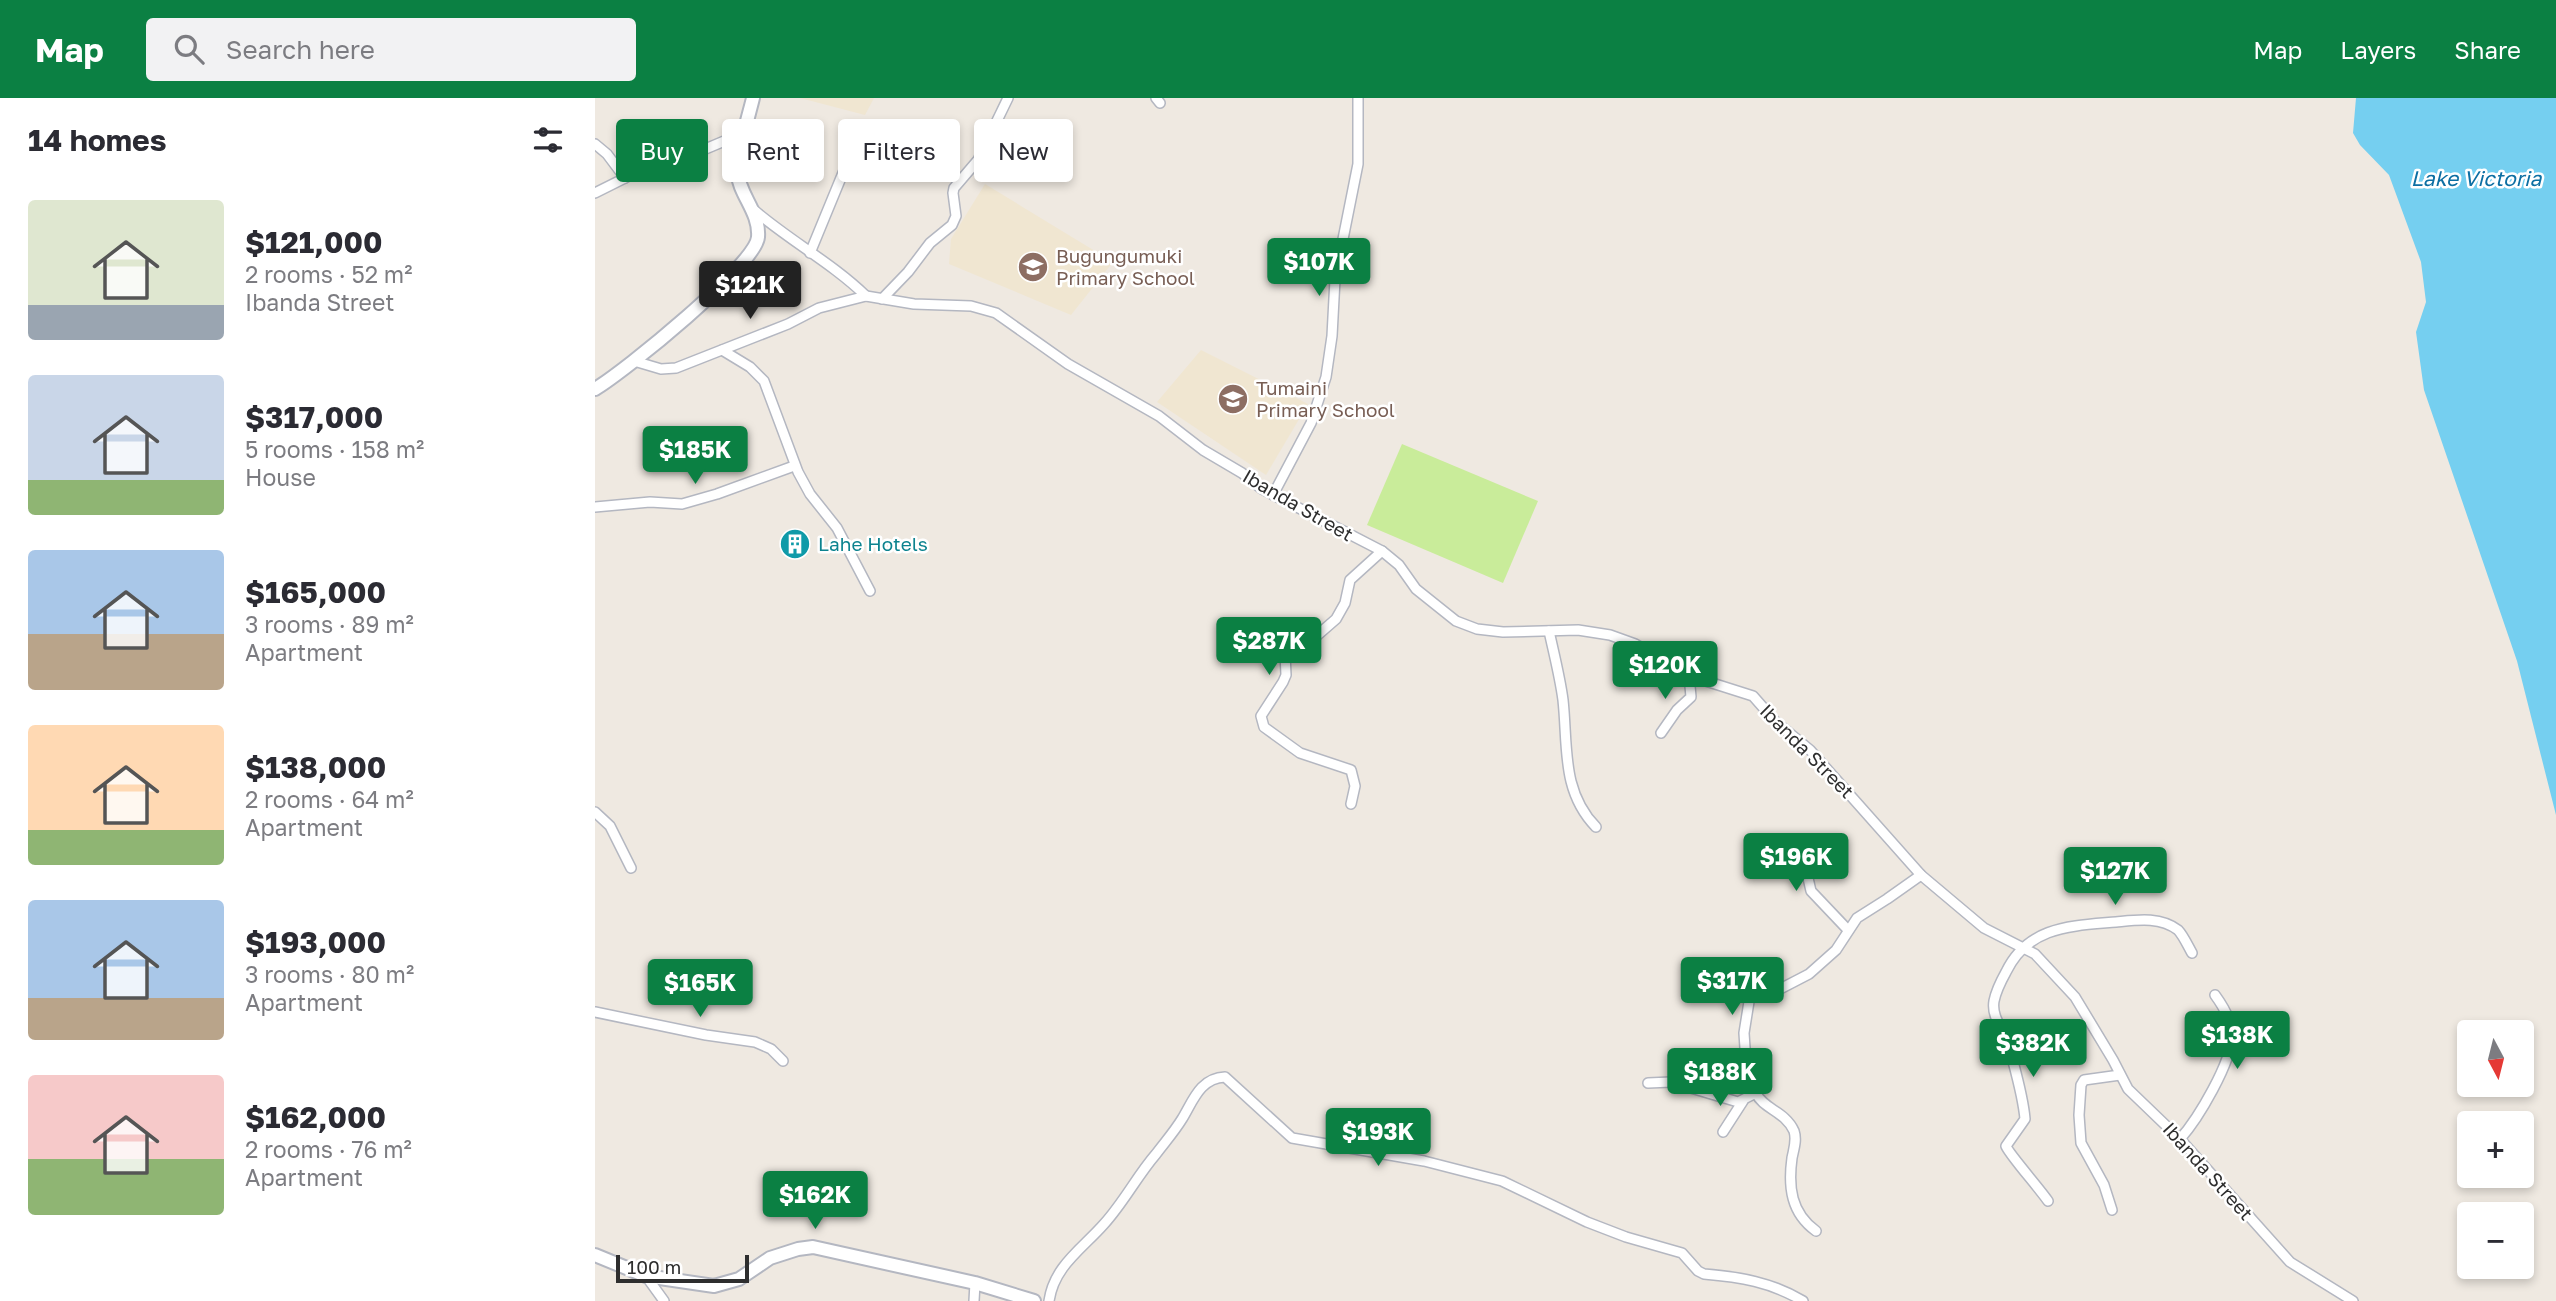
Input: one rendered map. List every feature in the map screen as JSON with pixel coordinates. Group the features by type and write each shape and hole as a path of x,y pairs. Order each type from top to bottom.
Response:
{"street":[{"path":"748,119 753,98"},
{"path":"882,299 917,262 930,243 952,225 955,216 954,188 978,160 1008,98"},
{"path":"1273,495 1311,423 1326,377 1332,336 1335,279 1358,164 1358,98"},
{"path":"595,144 616,166"},
{"path":"595,192 616,182"},
{"path":"740,182 744,195 753,209 839,272 866,296"},
{"path":"810,253 839,182"},
{"path":"595,389 634,360 723,284 754,251 758,237 753,209"},
{"path":"634,360 661,369 687,365 788,324 819,308 866,296"},
{"name":"Ibanda Street","path":"866,296 914,304 971,306 996,313 1068,364 1159,416 1203,450 1273,495 1382,551 1399,565 1416,589 1456,621 1477,629 1503,632 1578,630 1610,635 1635,645 1689,675 1753,696 1775,721 1810,750 1921,875 1984,928 2035,954 2075,998 2128,1089 2181,1139 2290,1262 2353,1301"},
{"path":"722,350 750,367 764,381 795,466 810,494 837,528 870,591"},
{"path":"595,507 650,502 682,504 795,466"},
{"path":"1351,804 1355,786 1351,770 1300,753 1264,727 1261,716 1286,675 1285,654 1289,649 1313,639 1336,619 1345,603 1350,580 1382,551"},
{"path":"1549,631 1562,698 1568,774 1581,807 1597,827"},
{"path":"1661,733 1677,710 1691,697 1689,675"},
{"path":"595,812 610,826 631,868"},
{"path":"1805,864 1811,891 1848,930"},
{"path":"1723,1132 1743,1101 1756,1093 1759,1077 1748,1060 1744,1042 1752,988 1760,984 1782,988 1809,974 1836,950 1853,921 1921,875"},
{"path":"1837,919 1863,914"},
{"path":"2048,1201 2006,1146 2023,1125 2025,1108 2009,1046 1993,1005 1997,990 2013,958 2022,947 2047,932 2137,919 2150,919 2179,931 2192,953"},
{"path":"2181,1139 2193,1125 2210,1093 2231,1043 2231,1026 2215,995"},
{"path":"595,1012 706,1035 755,1042 771,1049 783,1061"},
{"path":"2112,1210 2104,1185 2081,1143 2078,1115 2081,1085 2084,1080 2120,1075"},
{"path":"1049,1301 1056,1274 1104,1224 1133,1187 1155,1154 1170,1139 1201,1088 1209,1080 1225,1077 1292,1138 1424,1161 1502,1181 1587,1222 1682,1253 1703,1274 1755,1280 1776,1286 1803,1301"},
{"path":"1648,1083 1671,1082 1730,1100 1743,1101"},
{"path":"1756,1093 1763,1102 1779,1111 1794,1131 1796,1141 1791,1170 1794,1206 1804,1222 1816,1231"},
{"path":"595,1255 620,1263 646,1276 720,1286 739,1279 770,1258 813,1247 975,1283 1034,1301"},
{"path":"646,1276 664,1301"},
{"path":"974,1301 975,1283"}],"shaded area":[{"path":"800,98 874,98 865,115"},
{"path":"985,184 1113,262 1071,315 949,264 951,239"},
{"path":"1201,350 1308,404 1266,475 1157,402"}],"green space":[{"path":"1402,444 1538,501 1503,583 1367,525"}],"water":[{"name":"Lake Victoria","path":"2356,98 2556,98 2556,815 2517,661 2424,390 2416,332 2426,302 2421,262 2389,175 2360,145 2353,133"}],"place":[{"name":"Bugungumuki Primary School","path":"1033,267"},
{"name":"Tumaini Primary School","path":"1233,399"},
{"name":"Lahe Hotels","path":"795,544"}]}
